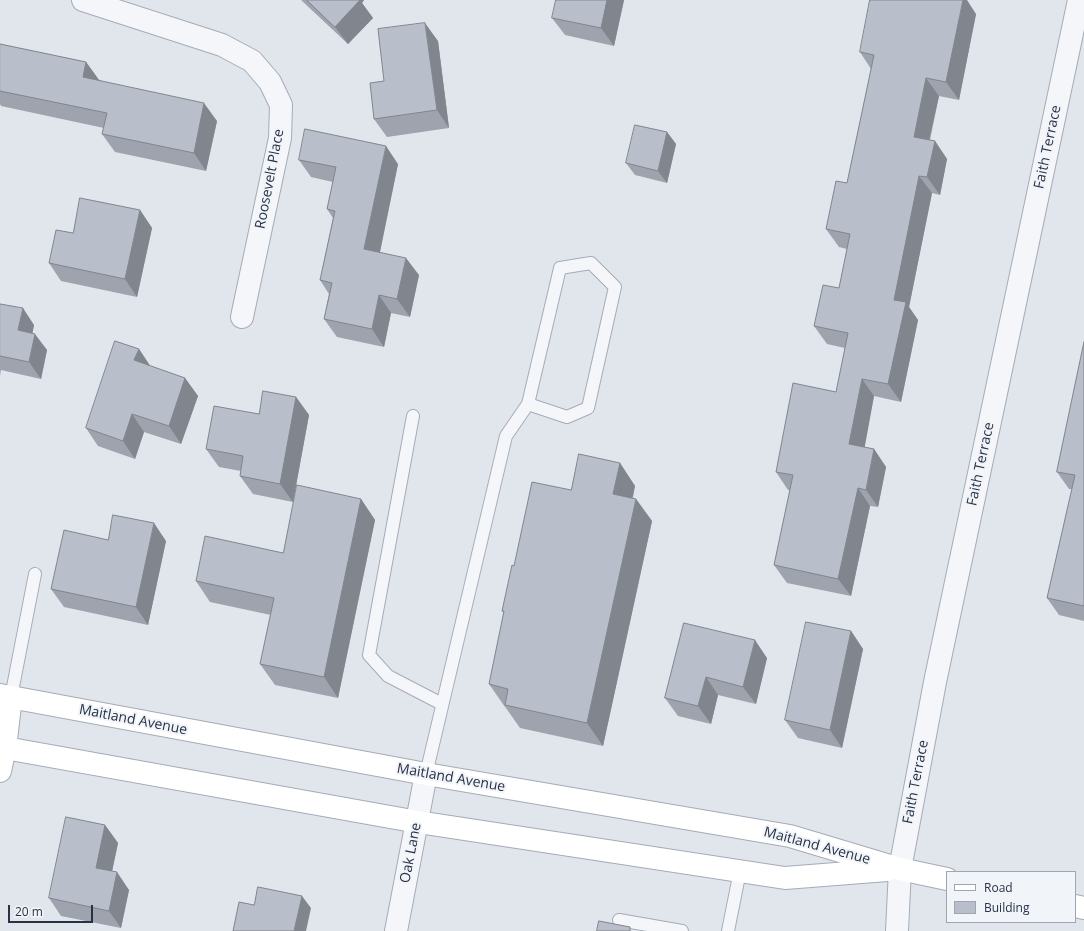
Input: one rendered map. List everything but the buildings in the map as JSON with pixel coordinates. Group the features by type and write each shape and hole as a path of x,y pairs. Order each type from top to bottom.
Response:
{"main road":[{"name":"Maitland Avenue","path":"6,696 426,774 790,836 900,870 946,879"},
{"path":"0,771 6,696"},
{"name":"Maitland Avenue","path":"2,748 418,822 785,878 900,870"}],"street":[{"name":"Roosevelt Place","path":"83,0 222,45 252,61 270,82 281,105 280,138 242,317"},
{"name":"Faith Terrace","path":"897,931 900,870 945,634 1079,0"},
{"name":"Oak Lane","path":"396,931 426,774"}],"lane":[{"path":"426,774 506,436 528,404 560,268 591,263 616,287 588,408 567,417 528,404"},
{"path":"413,416 369,655 388,676 442,704"},
{"path":"6,696 35,574"},
{"path":"728,931 740,871"},
{"path":"619,920 682,931"}]}
